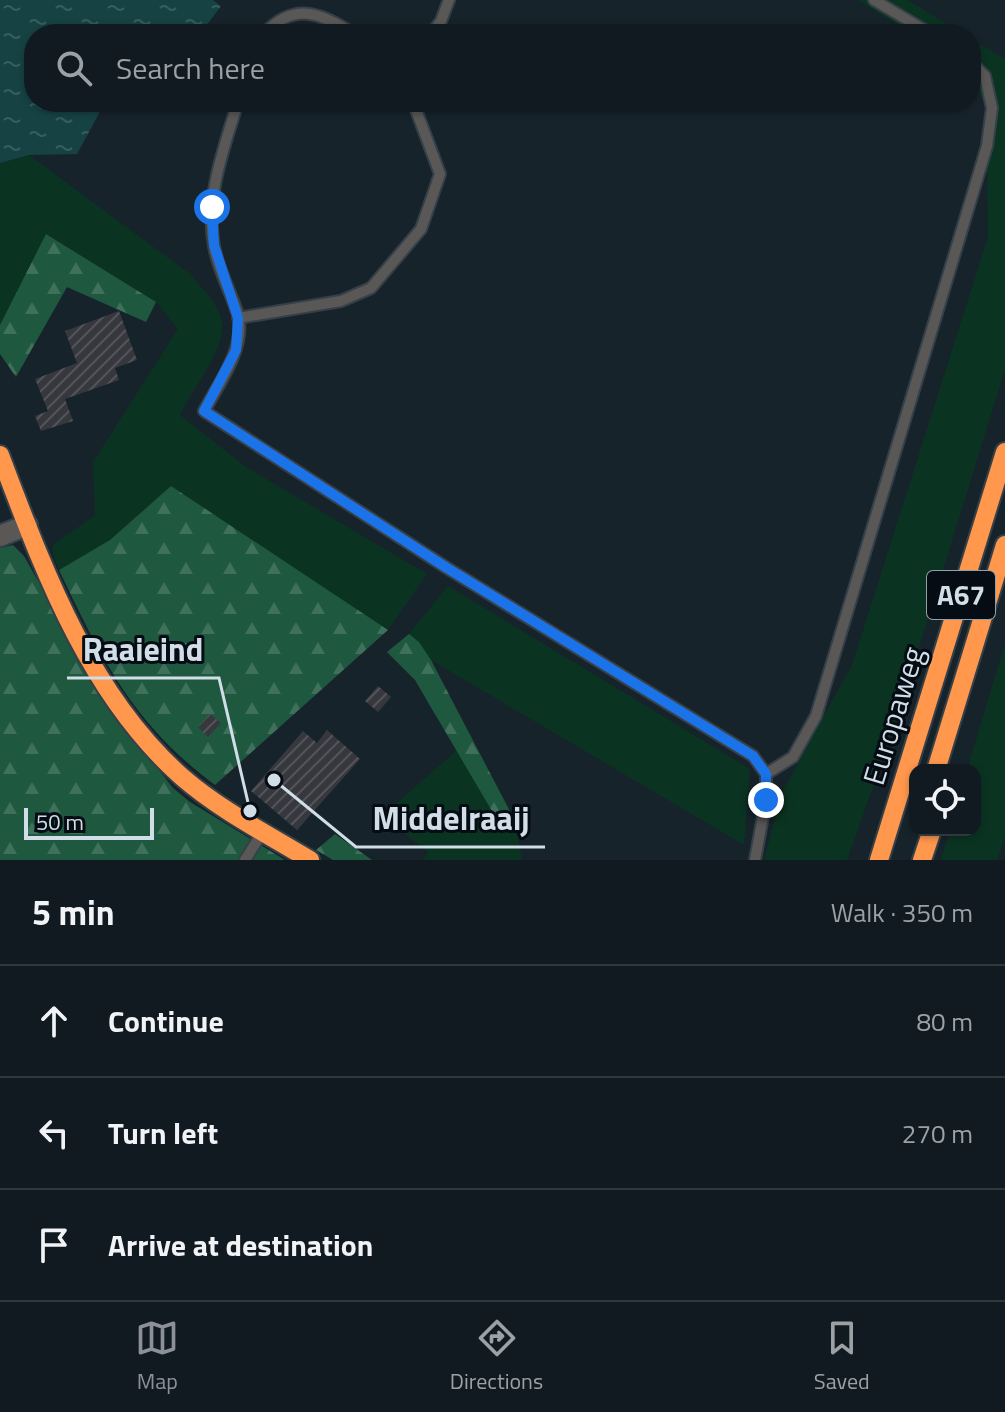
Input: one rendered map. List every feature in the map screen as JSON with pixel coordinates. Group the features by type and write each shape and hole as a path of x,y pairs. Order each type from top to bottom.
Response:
{"main road":[{"name":"Europaweg","path":"879,860 1005,452"},
{"path":"0,455 62,606 111,694 135,727 180,776 310,860"},
{"name":"Europaweg","path":"938,764 1005,545"},
{"path":"952,764 1005,593"},
{"path":"908,860 915,836"},
{"path":"922,860 930,836"}],"street":[{"path":"0,536 27,525"}],"lane":[{"path":"439,24 449,0"},
{"path":"874,0 914,24"},
{"path":"273,24 297,13 327,17 338,24"},
{"path":"766,774 793,757 816,716 987,146 992,108 985,76 981,72"},
{"path":"235,112 220,159 212,207 214,245 238,318 236,350 204,411 447,568 753,756 766,774 766,800 755,860"},
{"path":"238,318 341,301 371,288 421,229 440,174 417,112"},
{"path":"245,860 263,831"}],"shaded area":[{"path":"858,0 908,0 947,24 896,24"},
{"path":"981,45 1005,59 1005,369 897,719 847,860 764,860 781,794 852,665 988,237 986,105 981,97"},
{"path":"29,155 190,274 217,309 222,322 219,344 180,415 246,467 427,574 388,630 171,486 110,540 59,570 52,552 53,545 95,515 93,462 178,329 156,302 47,234 0,325 0,163"},
{"path":"448,586 750,769 744,845 431,660 419,642 409,634"},
{"path":"1005,644 1005,837 997,860 941,860 948,836 981,836 981,764 969,764"},
{"path":"457,750 499,823 514,819 522,860 423,860 428,852 382,816"}],"green space":[{"path":"46,234 156,302 146,322 67,287 16,377 0,354 0,325"},
{"path":"171,486 388,630 215,785 162,738 122,688 59,570 110,540"},
{"path":"13,545 24,556 105,700 173,788 190,802 285,860 0,860 0,548"},
{"path":"409,634 419,642 431,660 514,819 499,823 415,680 387,652"},
{"path":"335,834 372,860 333,860 316,850"}],"water":[{"path":"0,0 213,0 221,6 208,24 24,24 24,112 100,112 77,154 29,155 0,163"}],"building":[{"path":"119,311 137,360 115,368 119,380 65,399 73,421 41,431 35,416 48,411 35,379 77,363 65,331"},
{"path":"378,686 391,697 378,712 365,701"},
{"path":"210,714 221,723 208,737 198,727"},
{"path":"327,730 360,759 297,830 251,791 303,731 317,743"}],"traffic: slow":[{"path":"879,860 1005,452"},
{"path":"0,455 52,585 94,668 120,708 149,744 182,777 244,821 310,860"},
{"path":"938,764 1005,545"},
{"path":"922,860 930,836"}],"place":[{"name":"Middelraaij","path":"274,780"},
{"name":"Raaieind","path":"250,811"}],"route":[{"path":"212,207 214,245 238,318 236,350 204,411 447,568 753,756 766,774 766,800"}]}
